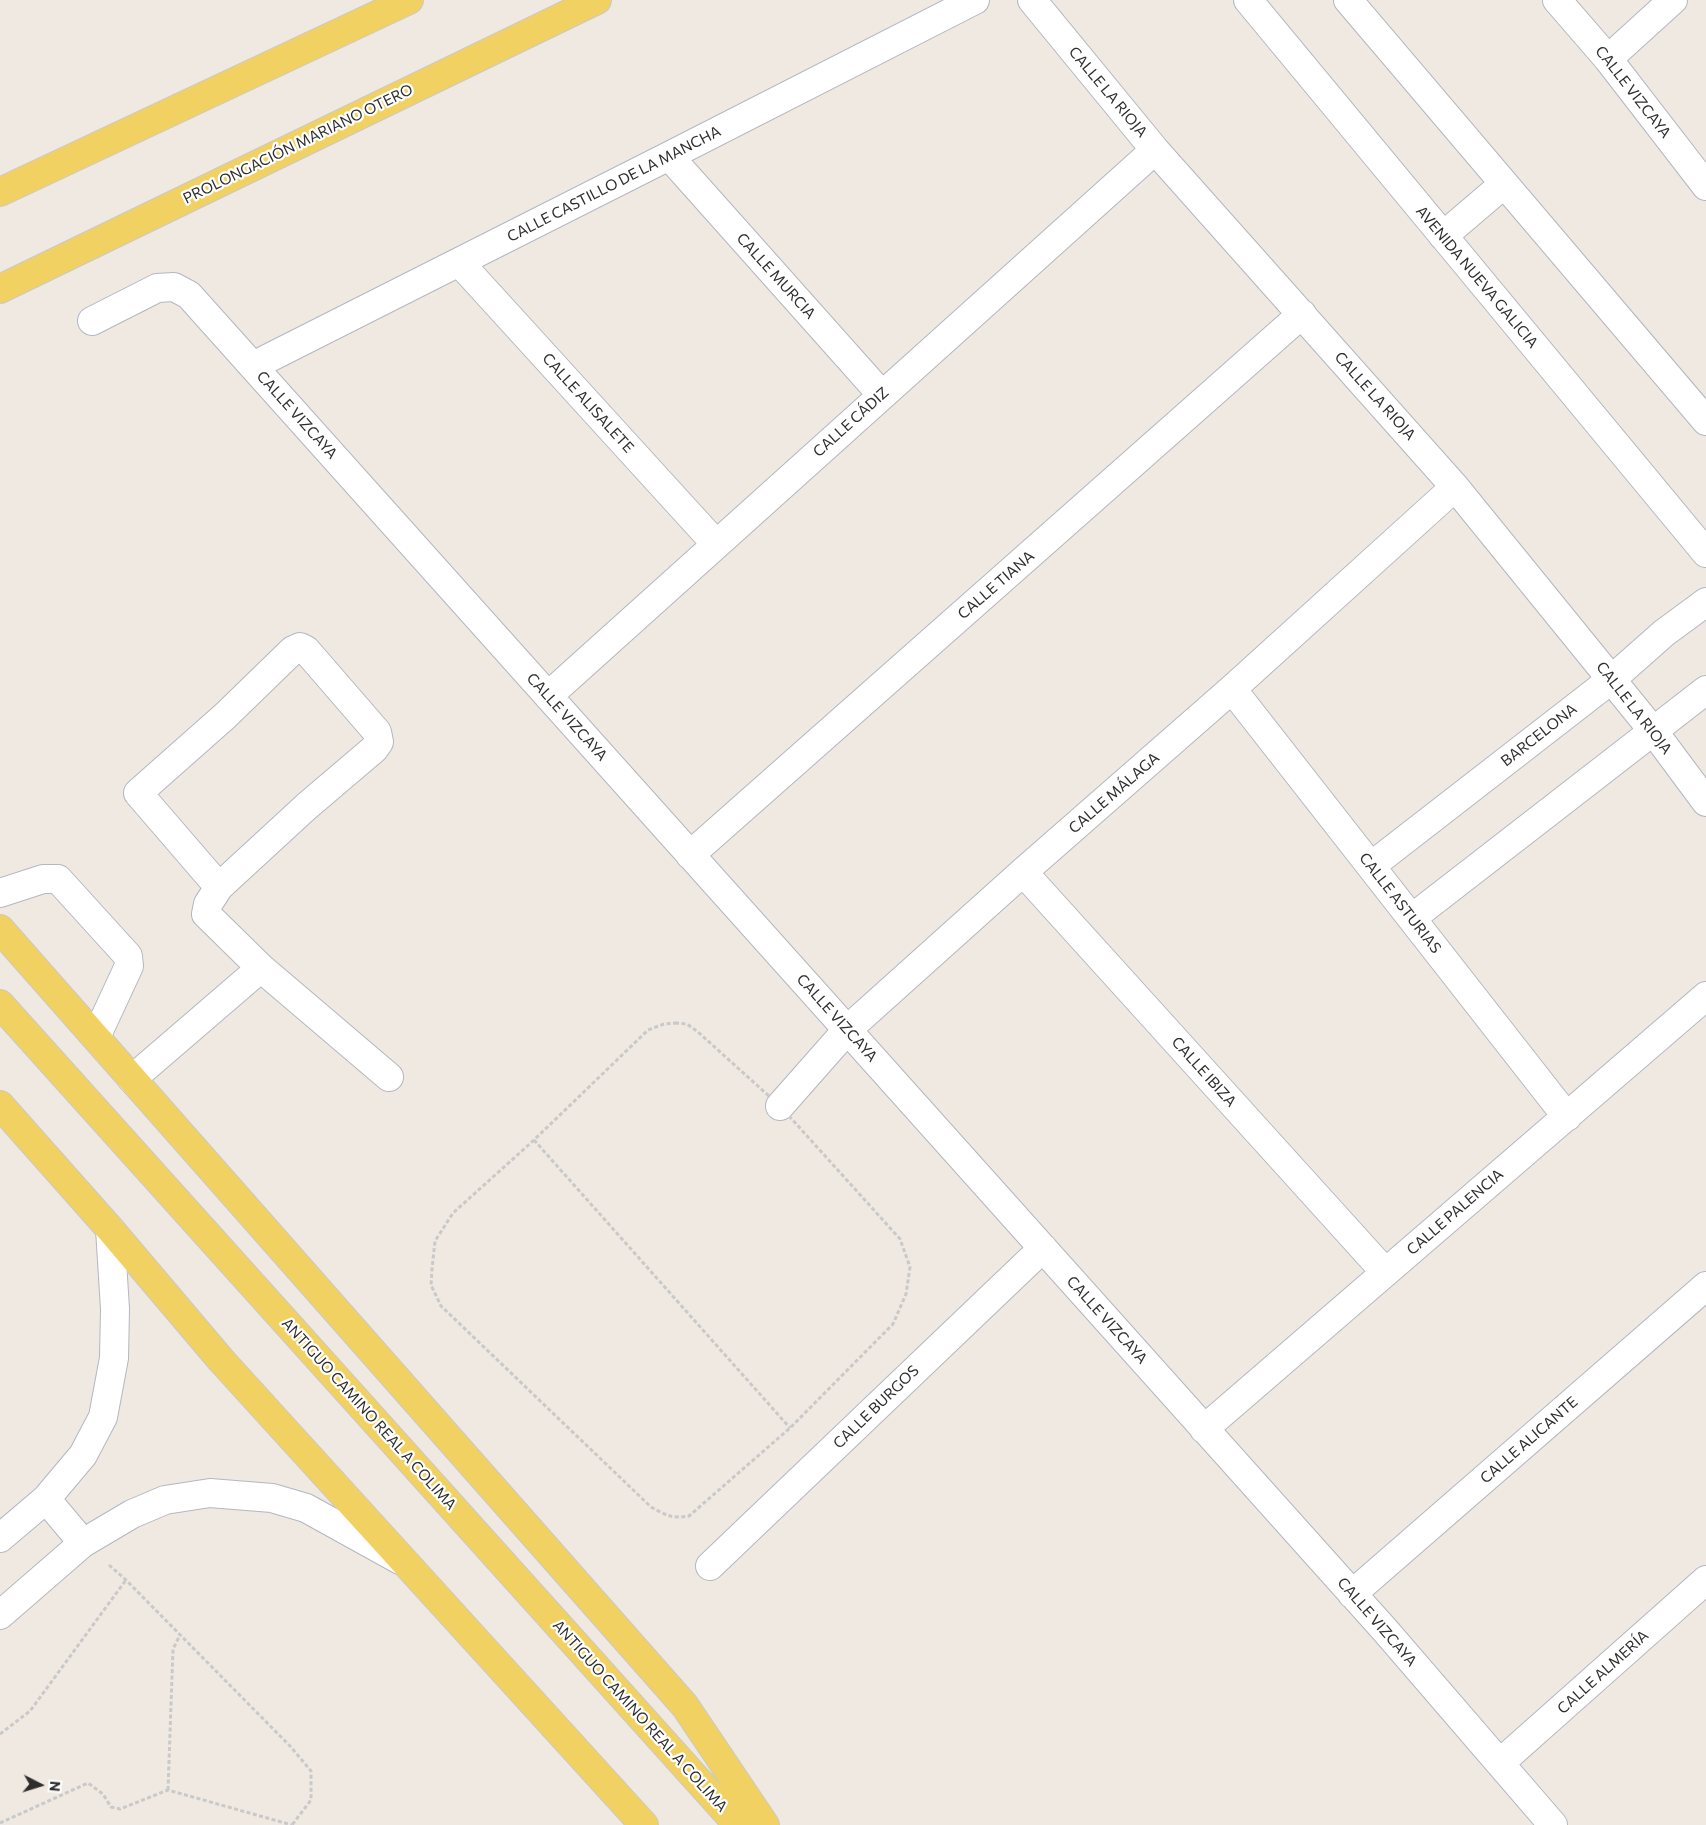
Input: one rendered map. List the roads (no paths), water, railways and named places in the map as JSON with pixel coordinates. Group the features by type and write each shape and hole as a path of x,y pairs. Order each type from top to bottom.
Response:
{"main road":[{"path":"0,192 409,0"},
{"name":"PROLONGACIÓN MARIANO OTERO","path":"0,289 597,0"},
{"path":"0,929 686,1706 765,1825"},
{"name":"ANTIGUO CAMINO REAL A COLIMA","path":"0,1004 738,1825"},
{"path":"0,1105 110,1229 220,1360 644,1825"}],"street":[{"name":"CALLE CASTILLO DE LA MANCHA","path":"253,366 974,0"},
{"name":"CALLE LA RIOJA","path":"1032,0 1155,150 1455,487 1612,679 1706,802"},
{"name":"AVENIDA NUEVA GALICIA","path":"1248,0 1706,553"},
{"path":"1348,0 1706,421"},
{"name":"CALLE VIZCAYA","path":"1557,0 1608,59 1706,186"},
{"path":"1608,59 1673,0"},
{"name":"CALLE CÁDIZ","path":"548,696 1155,150"},
{"name":"CALLE MURCIA","path":"670,156 882,395"},
{"path":"1443,236 1504,184"},
{"name":"CALLE ALISALETE","path":"460,262 716,544"},
{"name":"CALLE VIZCAYA","path":"92,321 157,288 174,286 189,295 1352,1594 1553,1825"},
{"name":"CALLE TIANA","path":"690,855 1302,314"},
{"name":"CALLE MÁLAGA","path":"780,1106 847,1030 1023,872 1232,689 1455,487"},
{"name":"BARCELONA","path":"1370,866 1612,679 1664,633 1706,602"},
{"path":"219,887 138,793 225,716 293,650 300,647 306,650 376,732 379,742 374,750 307,806 219,887 208,904 206,914 261,968 389,1077"},
{"name":"CALLE ASTURIAS","path":"1232,689 1566,1117"},
{"path":"1412,918 1706,690"},
{"name":"CALLE IBIZA","path":"1023,872 1385,1272"},
{"path":"0,893 43,879 58,880 128,956 129,966 96,1037"},
{"path":"132,1079 261,968"},
{"name":"CALLE PALENCIA","path":"1204,1429 1706,996"},
{"path":"0,1538 46,1499 84,1455 104,1417 114,1358 115,1328 110,1229"},
{"name":"CALLE BURGOS","path":"710,1566 1043,1248"},
{"name":"CALLE ALICANTE","path":"1352,1594 1706,1286"},
{"path":"0,1615 82,1544 132,1514 164,1500 210,1493 272,1498 306,1508 404,1562"},
{"path":"46,1499 82,1544"},
{"name":"CALLE ALMERÍA","path":"1500,1763 1706,1580"}]}
